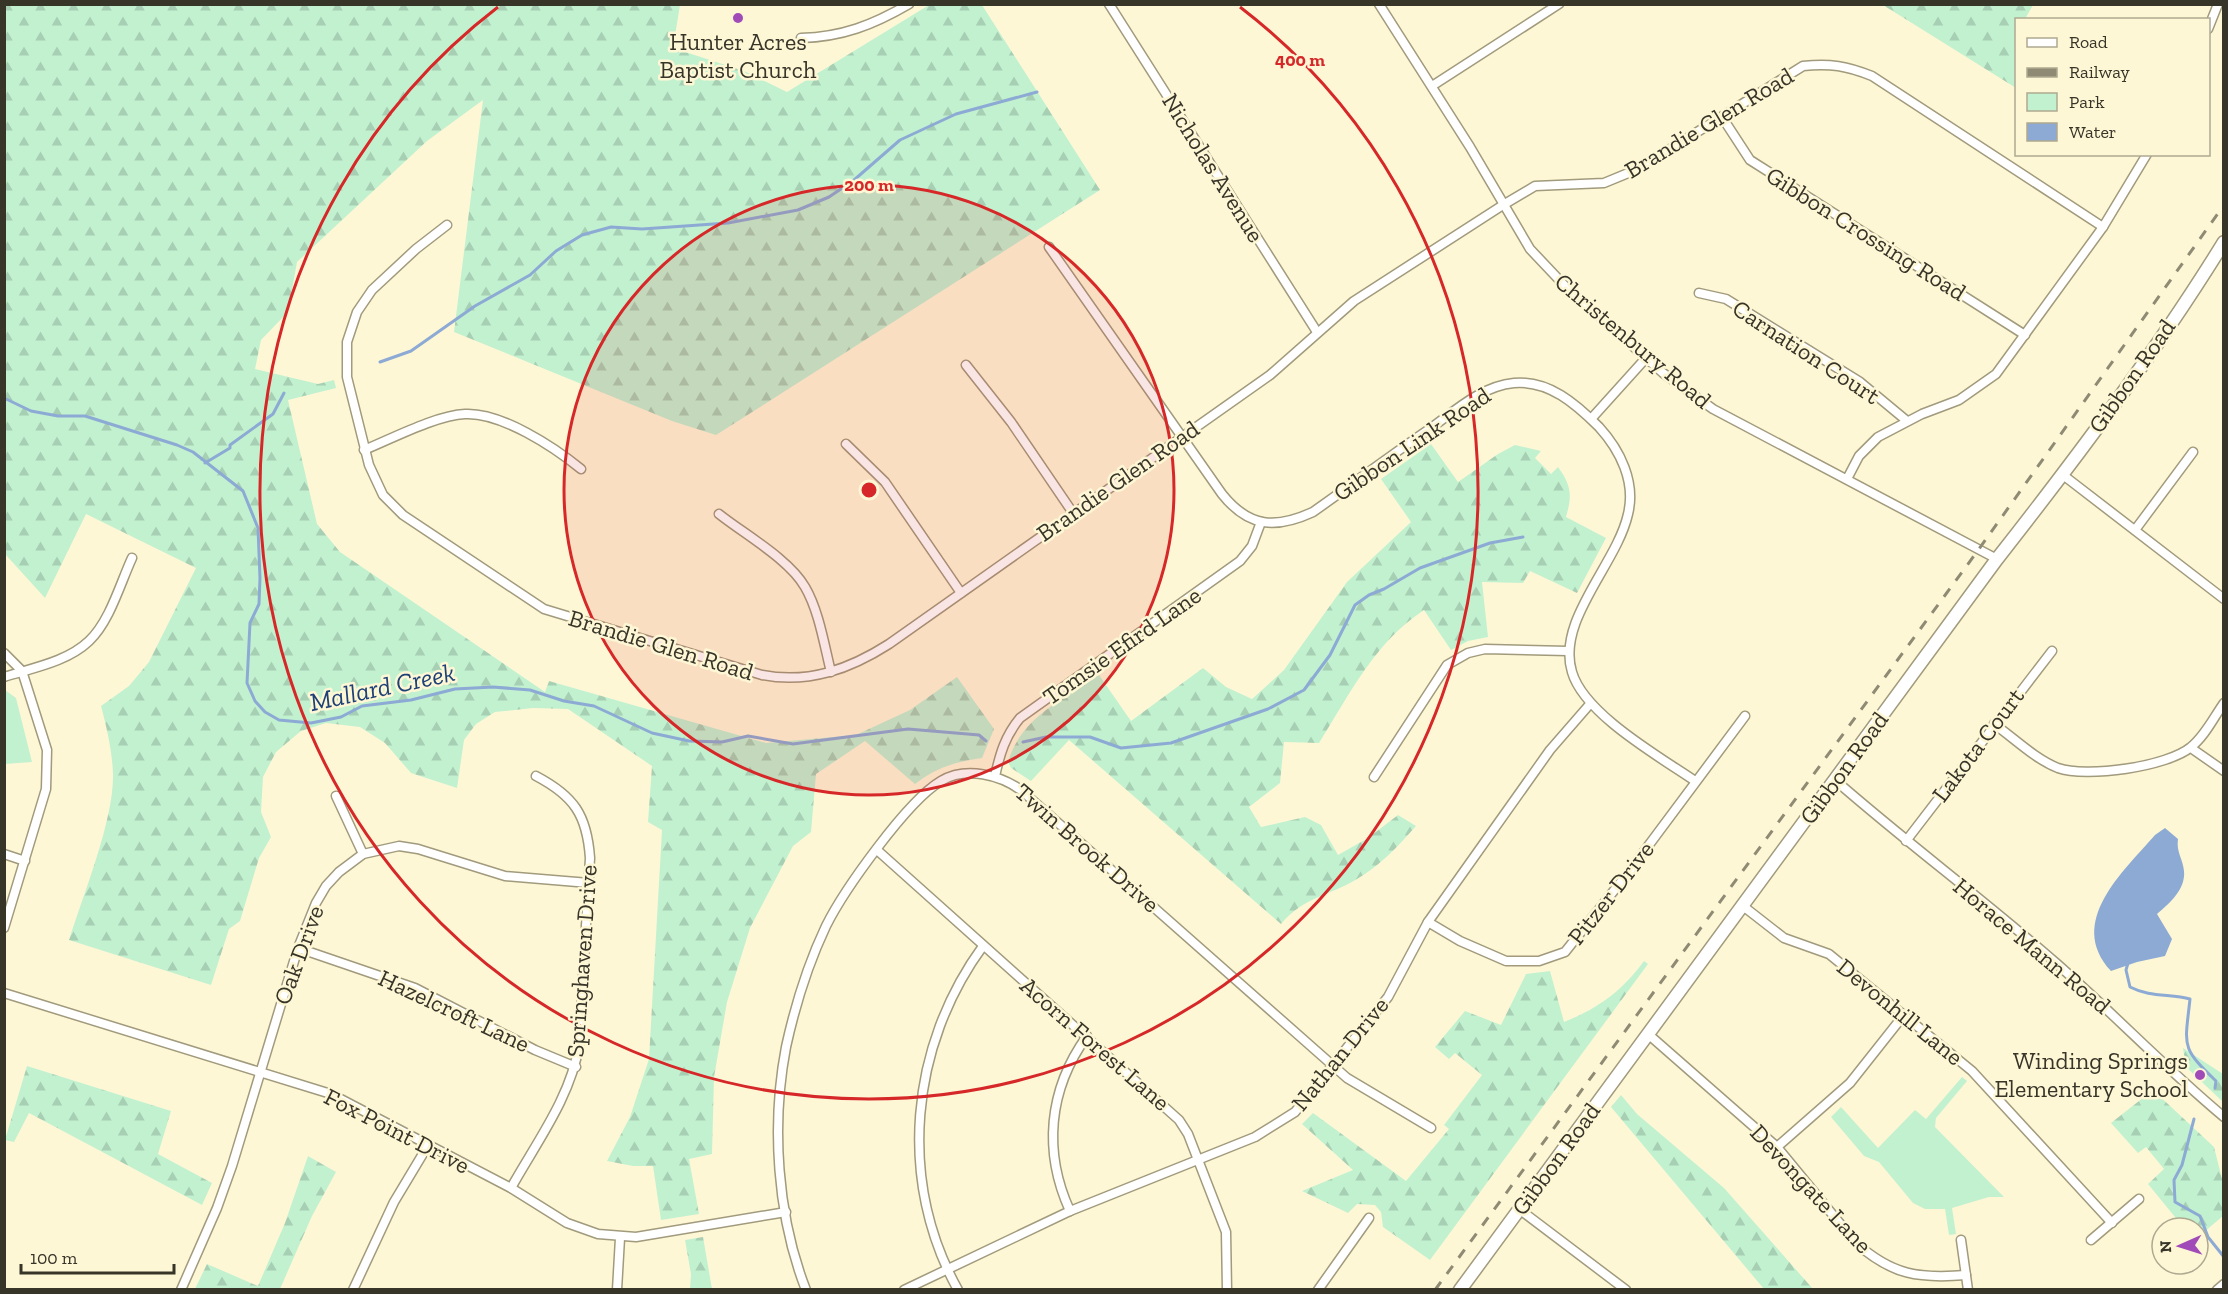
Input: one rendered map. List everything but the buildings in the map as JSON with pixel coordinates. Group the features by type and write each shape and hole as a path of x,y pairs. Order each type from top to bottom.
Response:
{"main road":[{"name":"Gibbon Road","path":"1460,1290 1997,559 2063,475 2199,281 2223,242"}],"street":[{"path":"801,38 852,32 884,19 909,4"},
{"name":"Nicholas Avenue","path":"1109,4 1317,332"},
{"name":"Christenbury Road","path":"1379,4 1432,86 1503,205 1544,265 1646,358 1680,387 1713,409 1997,559"},
{"path":"1432,86 1559,4"},
{"path":"2210,24 2218,4"},
{"name":"Brandie Glen Road","path":"447,225 416,249 372,290 357,312 347,342 347,377 364,450 376,482 392,505 544,609 762,675 792,679 831,672 862,661 1270,375 1354,301 1503,205 1535,186 1604,183 1638,168 1803,66 1827,63 1847,66 1872,76 2103,226"},
{"name":"Gibbon Crossing Road","path":"1722,117 1750,160 2025,335"},
{"path":"1847,479 1869,444 1907,421 1959,400 1996,374 2103,226 2146,156"},
{"path":"1050,247 1232,506 1261,522"},
{"name":"Carnation Court","path":"1699,292 1726,299 1860,382 1907,421"},
{"path":"1591,419 1646,358"},
{"path":"966,365 1011,422 1073,513"},
{"name":"Gibbon Link Road","path":"1261,522 1285,522 1313,512 1480,393 1504,385 1539,386 1557,392 1591,419 1616,448 1629,487 1629,512 1621,537 1574,626 1568,651 1575,681 1590,704 1695,781"},
{"path":"364,450 451,416 474,414 533,436 581,469"},
{"path":"846,444 885,482 961,593"},
{"path":"2135,530 2193,452"},
{"path":"2063,475 2223,599"},
{"path":"719,514 785,565 805,586 817,617 831,672"},
{"name":"Tomsie Efird Lane","path":"995,776 1002,747 1010,730 1020,718 1240,561 1252,546 1261,522"},
{"path":"4,677 65,657 89,641 101,624 132,558"},
{"path":"1374,777 1447,665 1468,653 1485,649 1568,651"},
{"name":"Lakota Court","path":"1906,841 2052,651"},
{"path":"4,653 22,671 46,750 46,789 4,928"},
{"path":"1994,724 2047,763 2067,771 2098,770 2152,764 2191,748 2223,703"},
{"name":"Nathan Drive","path":"904,1290 1070,1211 1198,1161 1278,1125 1295,1112 1388,997 1428,922 1543,760 1590,704"},
{"name":"Pitzer Drive","path":"1428,922 1460,941 1506,961 1539,961 1565,952 1628,873 1744,716"},
{"path":"2191,748 2223,771"},
{"name":"Twin Brook Drive","path":"806,1290 789,1234 781,1174 779,1114 786,1048 797,1003 826,927 850,886 913,806 941,781 964,774 1007,779 1347,1078 1410,1113 1431,1128"},
{"name":"Springhaven Drive","path":"511,1188 562,1098 576,1067 589,883 590,858 584,821 561,790 536,776"},
{"name":"Horace Mann Road","path":"1835,780 1906,841 2053,960 2107,1008 2181,1081 2223,1116"},
{"path":"336,796 363,854"},
{"name":"Oak Drive","path":"181,1290 217,1208 298,948 316,903 326,886 363,854 399,846 418,849 505,876 589,883"},
{"name":"Acorn Forest Lane","path":"877,850 1179,1120 1226,1232 1226,1289"},
{"path":"4,854 25,861"},
{"name":"Devonhill Lane","path":"1743,906 1784,938 1829,954 1987,1084 2112,1223"},
{"path":"958,1290 932,1229 925,1197 919,1157 919,1109 927,1061 945,1009 957,984 983,946"},
{"name":"Hazelcroft Lane","path":"298,948 415,988 535,1050 576,1067"},
{"name":"Fox Point Drive","path":"4,993 331,1094 511,1188 567,1222 598,1234 620,1238 685,1231 786,1212"},
{"path":"1777,1147 1850,1083 1903,1016"},
{"name":"Devongate Lane","path":"1648,1034 1777,1147 1856,1243 1880,1262 1915,1276 1966,1275"},
{"path":"1070,1211 1054,1167 1052,1128 1058,1091 1066,1069 1087,1036"},
{"path":"353,1290 394,1202 427,1146"},
{"path":"2091,1240 2139,1199"},
{"path":"1519,1209 1626,1290"},
{"path":"1318,1290 1369,1218"},
{"path":"617,1290 620,1238"},
{"path":"1961,1240 1968,1290"},
{"path":"2217,1290 2223,1284"}],"green space":[{"path":"5,4 680,5 673,48 744,71 787,92 929,5 982,5 1100,190 716,435 672,421 454,332 483,100 427,141 297,262 288,312 261,340 255,369 318,384 334,380 336,388 288,400 317,524 340,552 545,692 549,681 766,743 856,735 910,710 957,677 994,729 982,758 947,766 915,784 865,741 816,774 811,832 793,846 750,928 727,1002 714,1077 712,1154 689,1159 699,1214 661,1220 653,1166 633,1166 607,1161 630,1117 649,1059 662,830 648,822 652,766 568,709 533,708 495,712 476,724 464,740 457,788 411,773 385,743 360,727 326,723 301,731 276,752 263,777 261,812 271,837 259,858 240,921 229,929 211,985 69,940 103,835 112,792 112,756 101,706 129,686 149,662 196,568 86,514 45,598 5,554"},
{"path":"1883,5 2033,5 2026,18 2015,18 2015,87"},
{"path":"1431,444 1458,482 1515,445 1541,451 1535,458 1551,474 1558,467 1566,480 1570,497 1566,517 1606,538 1577,593 1530,571 1523,583 1482,582 1488,637 1468,641 1451,650 1424,610 1406,623 1377,654 1319,743 1284,742 1280,783 1249,807 1261,827 1305,817 1321,825 1338,855 1368,838 1398,815 1416,826 1381,862 1346,885 1308,902 1281,924 1069,740 1031,781 1011,768 1008,762 1014,746 1033,721 1099,675 1131,721 1203,668 1226,687 1252,699 1284,670 1347,582 1411,522 1381,479"},
{"path":"5,690 16,698 32,762 5,764"},
{"path":"1644,961 1648,964 1430,1260 1383,1227 1381,1212 1375,1205 1357,1204 1348,1213 1302,1191 1353,1170 1302,1124 1313,1113 1406,1181 1449,1129 1444,1125 1482,1075 1455,1053 1449,1059 1435,1047 1465,1011 1501,1025 1526,974 1550,971 1564,1022 1609,998"},
{"path":"2183,1048 2223,1074 2223,1102 2186,1067"},
{"path":"27,1066 171,1111 158,1154 212,1183 202,1205 29,1113 14,1142 5,1140"},
{"path":"1962,1077 1967,1081 1936,1118 1935,1127 2004,1197 1989,1197 1952,1208 1956,1234 1949,1235 1945,1209 1925,1209 1913,1203 1879,1162 1864,1156 1831,1117 1841,1107 1878,1148 1915,1110 1926,1119"},
{"path":"2153,1090 2214,1147 2223,1183 2223,1216 2210,1227 2210,1216 2174,1216 2148,1184 2164,1169 2146,1147 2138,1153 2111,1123"},
{"path":"1621,1095 1637,1114 1724,1188 1813,1289 1764,1289 1611,1107"},
{"path":"308,1156 336,1172 312,1216 280,1289 195,1289 207,1264 258,1286 285,1223"},
{"path":"703,1237 712,1289 690,1289 691,1274 685,1240"}],"water":[{"path":"2165,828 2178,839 2184,871 2180,890 2157,914 2172,939 2165,956 2111,971 2099,953 2094,934 2097,916 2115,881 2155,835"}],"waterway":[{"path":"380,362 411,351 475,306 530,275 556,251 582,235 611,227 642,229 728,223 798,210 829,197 854,180 900,140 956,114 1037,92"},
{"path":"205,463 230,448 230,445 273,414 284,393"},
{"name":"Mallard Creek","path":"4,398 31,411 58,416 85,416 177,445 193,452 243,491 258,528 260,578 259,604 250,623 247,683 255,701 265,712 279,720 311,723 341,717 362,706 411,700 455,689 493,687 530,690 564,701 594,706 652,733 689,741 722,742 748,736 793,744 908,729 979,735 986,741"},
{"name":"Mallard Creek","path":"1023,742 1046,737 1090,737 1121,748 1171,743 1268,709 1304,690 1330,655 1355,605 1369,595 1420,568 1490,543 1523,537"},
{"path":"2128,963 2126,970 2130,987 2145,992 2190,999 2188,1045 2196,1060 2216,1081 2215,1088"},
{"path":"2194,1119 2182,1165 2174,1180 2175,1202 2200,1216 2208,1237 2224,1257"}],"railway":[{"path":"1435,1290 1979,549 2224,205"}],"place":[{"name":"Hunter Acres Baptist Church","path":"738,18"},
{"name":"Winding Springs Elementary School","path":"2200,1075"}]}
